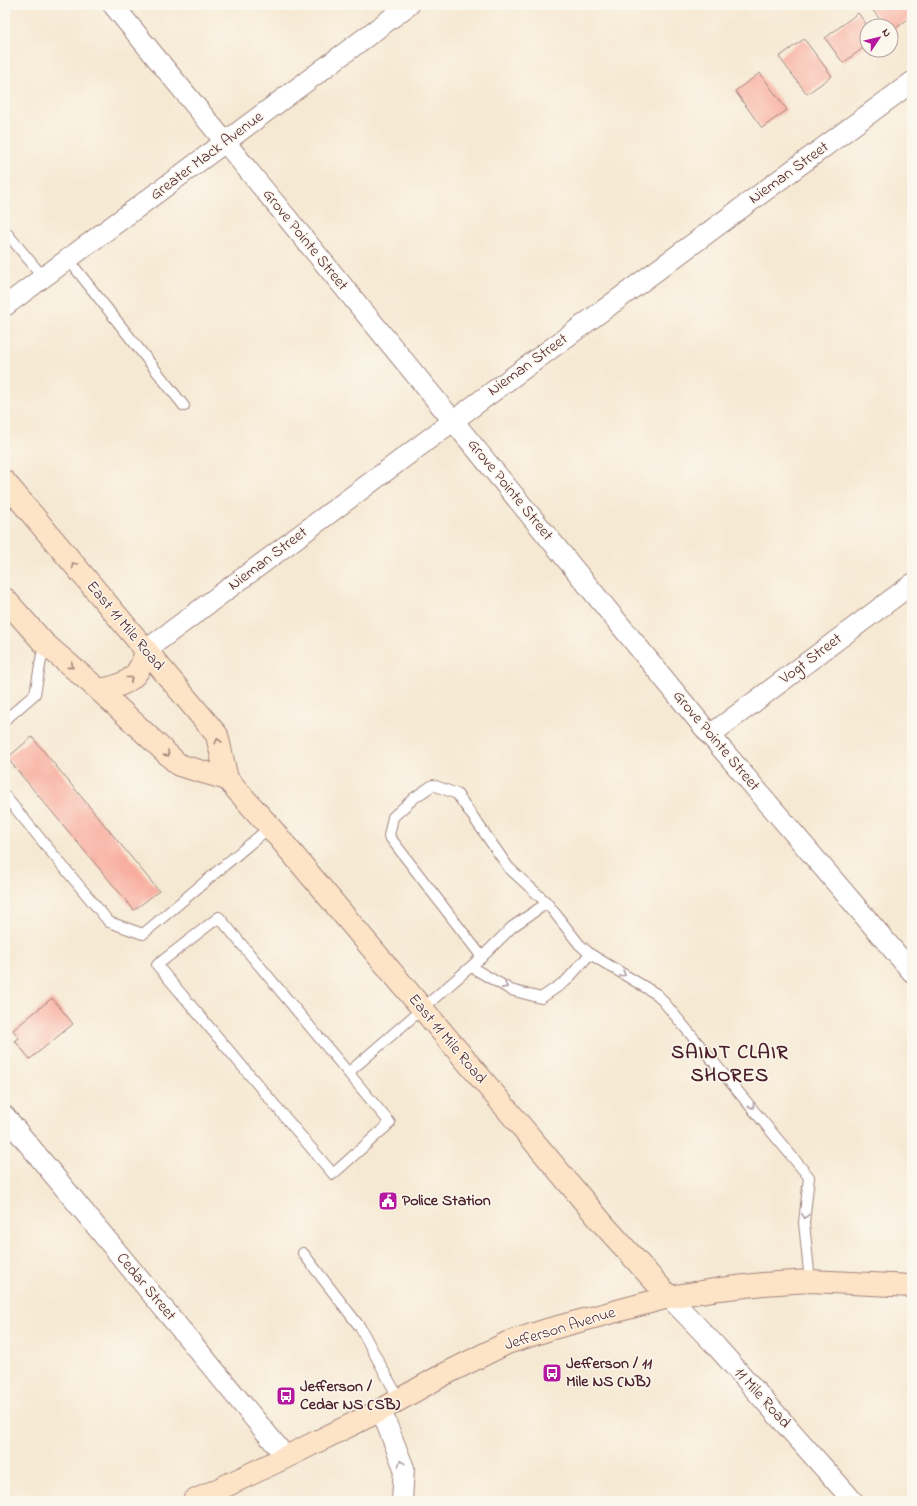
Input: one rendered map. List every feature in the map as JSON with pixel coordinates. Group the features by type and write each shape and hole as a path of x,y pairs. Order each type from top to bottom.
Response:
{"main road":[{"name":"East 11 Mile Road","path":"5,482 217,735 227,779 270,827 604,1225 669,1297"},
{"path":"5,598 44,643 99,690 179,765 227,779"},
{"path":"99,690 114,688 126,683 136,674 144,663 146,650"},
{"name":"Jefferson Avenue","path":"194,1501 390,1405 441,1376 507,1343 550,1329 669,1297 763,1284 810,1281 912,1286"}],"street":[{"name":"Grove Pointe Street","path":"113,5 710,735 912,972"},
{"name":"Greater Mack Avenue","path":"5,306 409,5"},
{"name":"Nieman Street","path":"146,650 453,420 912,82"},
{"name":"Vogt Street","path":"710,735 912,584"},
{"name":"Cedar Street","path":"5,1116 286,1457"},
{"name":"11 Mile Road","path":"669,1297 720,1351 853,1501"},
{"path":"390,1405 404,1468 402,1501"}],"lane":[{"path":"5,231 44,278"},
{"path":"68,259 184,406"},
{"path":"5,720 34,694 44,643"},
{"path":"482,957 389,836 393,817 414,798 433,785 457,794 509,868 547,903 579,944 590,954 658,995 809,1177 804,1223 810,1281"},
{"path":"5,796 108,922 143,934 270,827"},
{"path":"349,1072 482,957 512,927 547,903"},
{"path":"219,916 349,1072 390,1123 333,1174 157,965 219,916"},
{"path":"470,967 512,990 541,998 566,981 590,954"},
{"path":"303,1253 360,1327 390,1405"}],"building":[{"path":"875,5 912,5 912,16 899,26 899,18 879,18 871,8"},
{"path":"858,13 862,18 859,18 859,51 843,63 825,38"},
{"path":"804,39 832,76 807,94 779,57"},
{"path":"760,73 787,110 762,128 735,91"},
{"path":"32,737 159,891 134,910 7,758"},
{"path":"52,998 73,1024 30,1059 15,1041 19,1038 13,1030"}],"place":[{"name":"Police Station","path":"388,1201"},
{"name":"Jefferson / 11 Mile NS (NB)","path":"552,1373"},
{"name":"Jefferson / Cedar NS (SB)","path":"286,1396"}],"district":[{"name":"SAINT CLAIR SHORES","path":"730,1064"}]}
